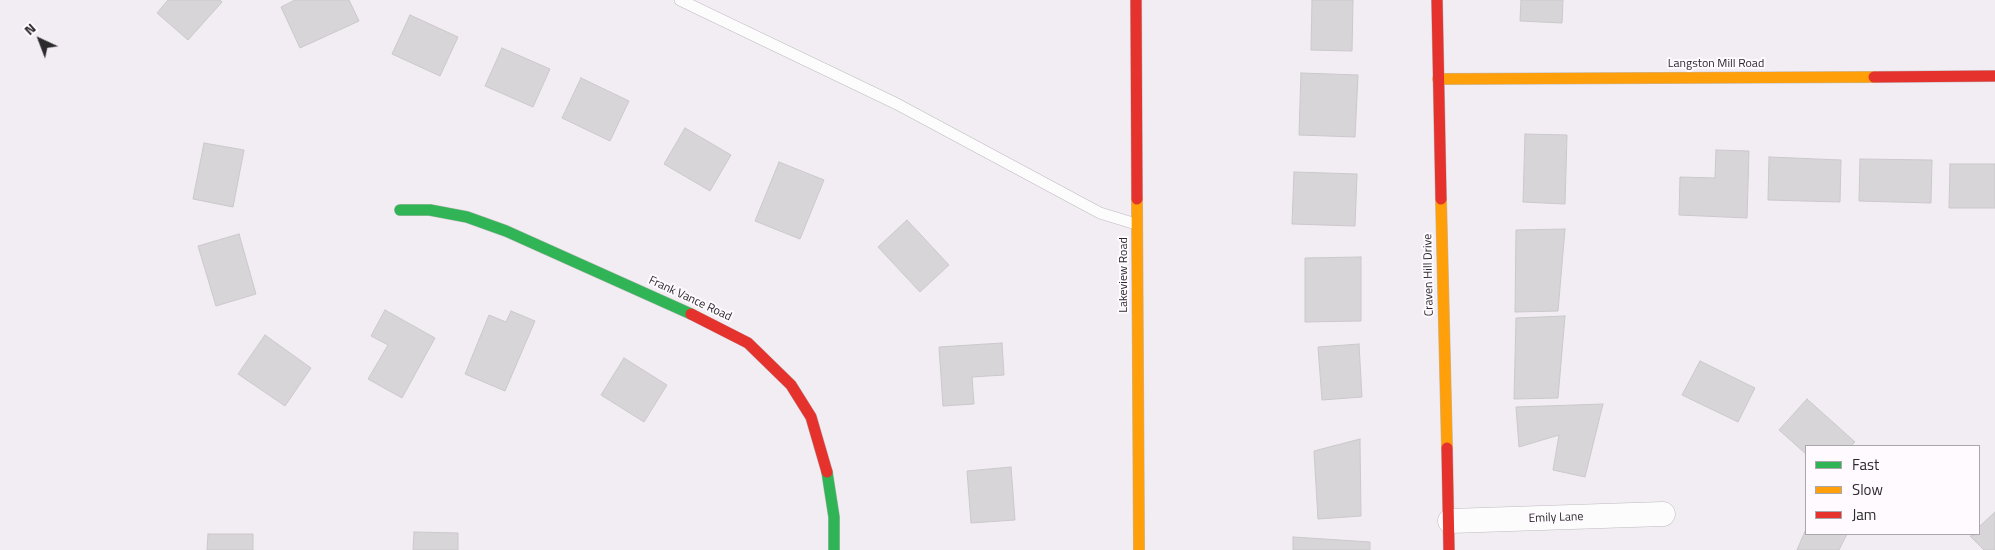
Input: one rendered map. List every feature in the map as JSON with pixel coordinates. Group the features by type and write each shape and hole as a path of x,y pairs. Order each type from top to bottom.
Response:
{"street":[{"name":"Lakeview Road","path":"1136,0 1139,550"},
{"name":"Craven Hill Drive","path":"1437,0 1450,521 1449,550"},
{"name":"Langston Mill Road","path":"1438,78 1995,76"},
{"name":"Frank Vance Road","path":"400,210 439,212 467,217 506,231 722,328 748,343 791,385 810,417 825,460 834,517 834,550"},
{"name":"Emily Lane","path":"1450,521 1663,514"}],"lane":[{"path":"680,0 897,104 1100,213 1138,225"}],"building":[{"path":"168,0 220,0 222,2 188,40 157,13"},
{"path":"295,0 349,0 359,21 300,48 281,7"},
{"path":"1312,0 1353,0 1352,51 1311,50"},
{"path":"1521,0 1563,0 1562,23 1520,21"},
{"path":"410,15 458,37 440,76 392,54"},
{"path":"502,48 550,69 533,107 485,86"},
{"path":"1301,73 1358,75 1355,137 1299,135"},
{"path":"581,78 629,101 610,141 562,118"},
{"path":"685,128 731,155 710,191 664,164"},
{"path":"1525,134 1567,135 1565,204 1523,202"},
{"path":"204,143 244,150 233,207 193,199"},
{"path":"1716,150 1749,151 1747,218 1679,215 1680,177 1715,178"},
{"path":"1769,157 1841,160 1840,202 1768,200"},
{"path":"1860,159 1932,160 1931,203 1859,201"},
{"path":"779,162 824,180 800,239 755,221"},
{"path":"1950,164 1995,164 1995,208 1949,208"},
{"path":"1294,172 1357,174 1355,226 1292,224"},
{"path":"907,220 949,265 920,292 878,247"},
{"path":"1565,229 1558,311 1515,312 1516,230"},
{"path":"239,234 256,294 216,306 198,246"},
{"path":"1361,257 1361,321 1305,322 1305,258"},
{"path":"385,310 435,338 402,398 368,379 388,345 371,336"},
{"path":"511,311 535,321 505,391 465,374 489,315 506,322"},
{"path":"1565,316 1558,398 1514,399 1516,318"},
{"path":"265,335 311,368 285,406 238,374"},
{"path":"1002,343 1004,375 972,377 974,404 943,406 939,347"},
{"path":"1359,344 1362,397 1322,400 1318,347"},
{"path":"624,358 667,385 644,422 601,395"},
{"path":"1700,361 1755,388 1738,422 1682,395"},
{"path":"1807,399 1855,442 1852,445 1805,445 1805,453 1779,430"},
{"path":"1603,404 1585,477 1553,470 1559,435 1519,447 1516,407"},
{"path":"1360,439 1361,516 1318,519 1314,451"},
{"path":"1011,467 1015,520 971,523 967,471"},
{"path":"1995,512 1995,550 1984,550 1970,536 1980,535 1980,526"},
{"path":"1805,531 1805,535 1846,535 1839,550 1797,550"},
{"path":"414,532 458,533 458,550 413,550"},
{"path":"208,534 253,534 253,550 207,550"},
{"path":"1293,537 1370,542 1370,550 1293,550"}],"traffic: fast":[{"path":"400,210 430,210 467,217 506,231 691,314"},
{"path":"827,472 834,517 834,550"}],"traffic: slow":[{"path":"1438,79 1874,77"},
{"path":"1137,199 1139,550"},
{"path":"1441,199 1447,448"}],"traffic: jam":[{"path":"1136,0 1137,199"},
{"path":"1437,0 1441,199"},
{"path":"1874,77 1995,76"},
{"path":"691,314 748,343 791,385 811,417 827,472"},
{"path":"1447,448 1449,550"}]}
